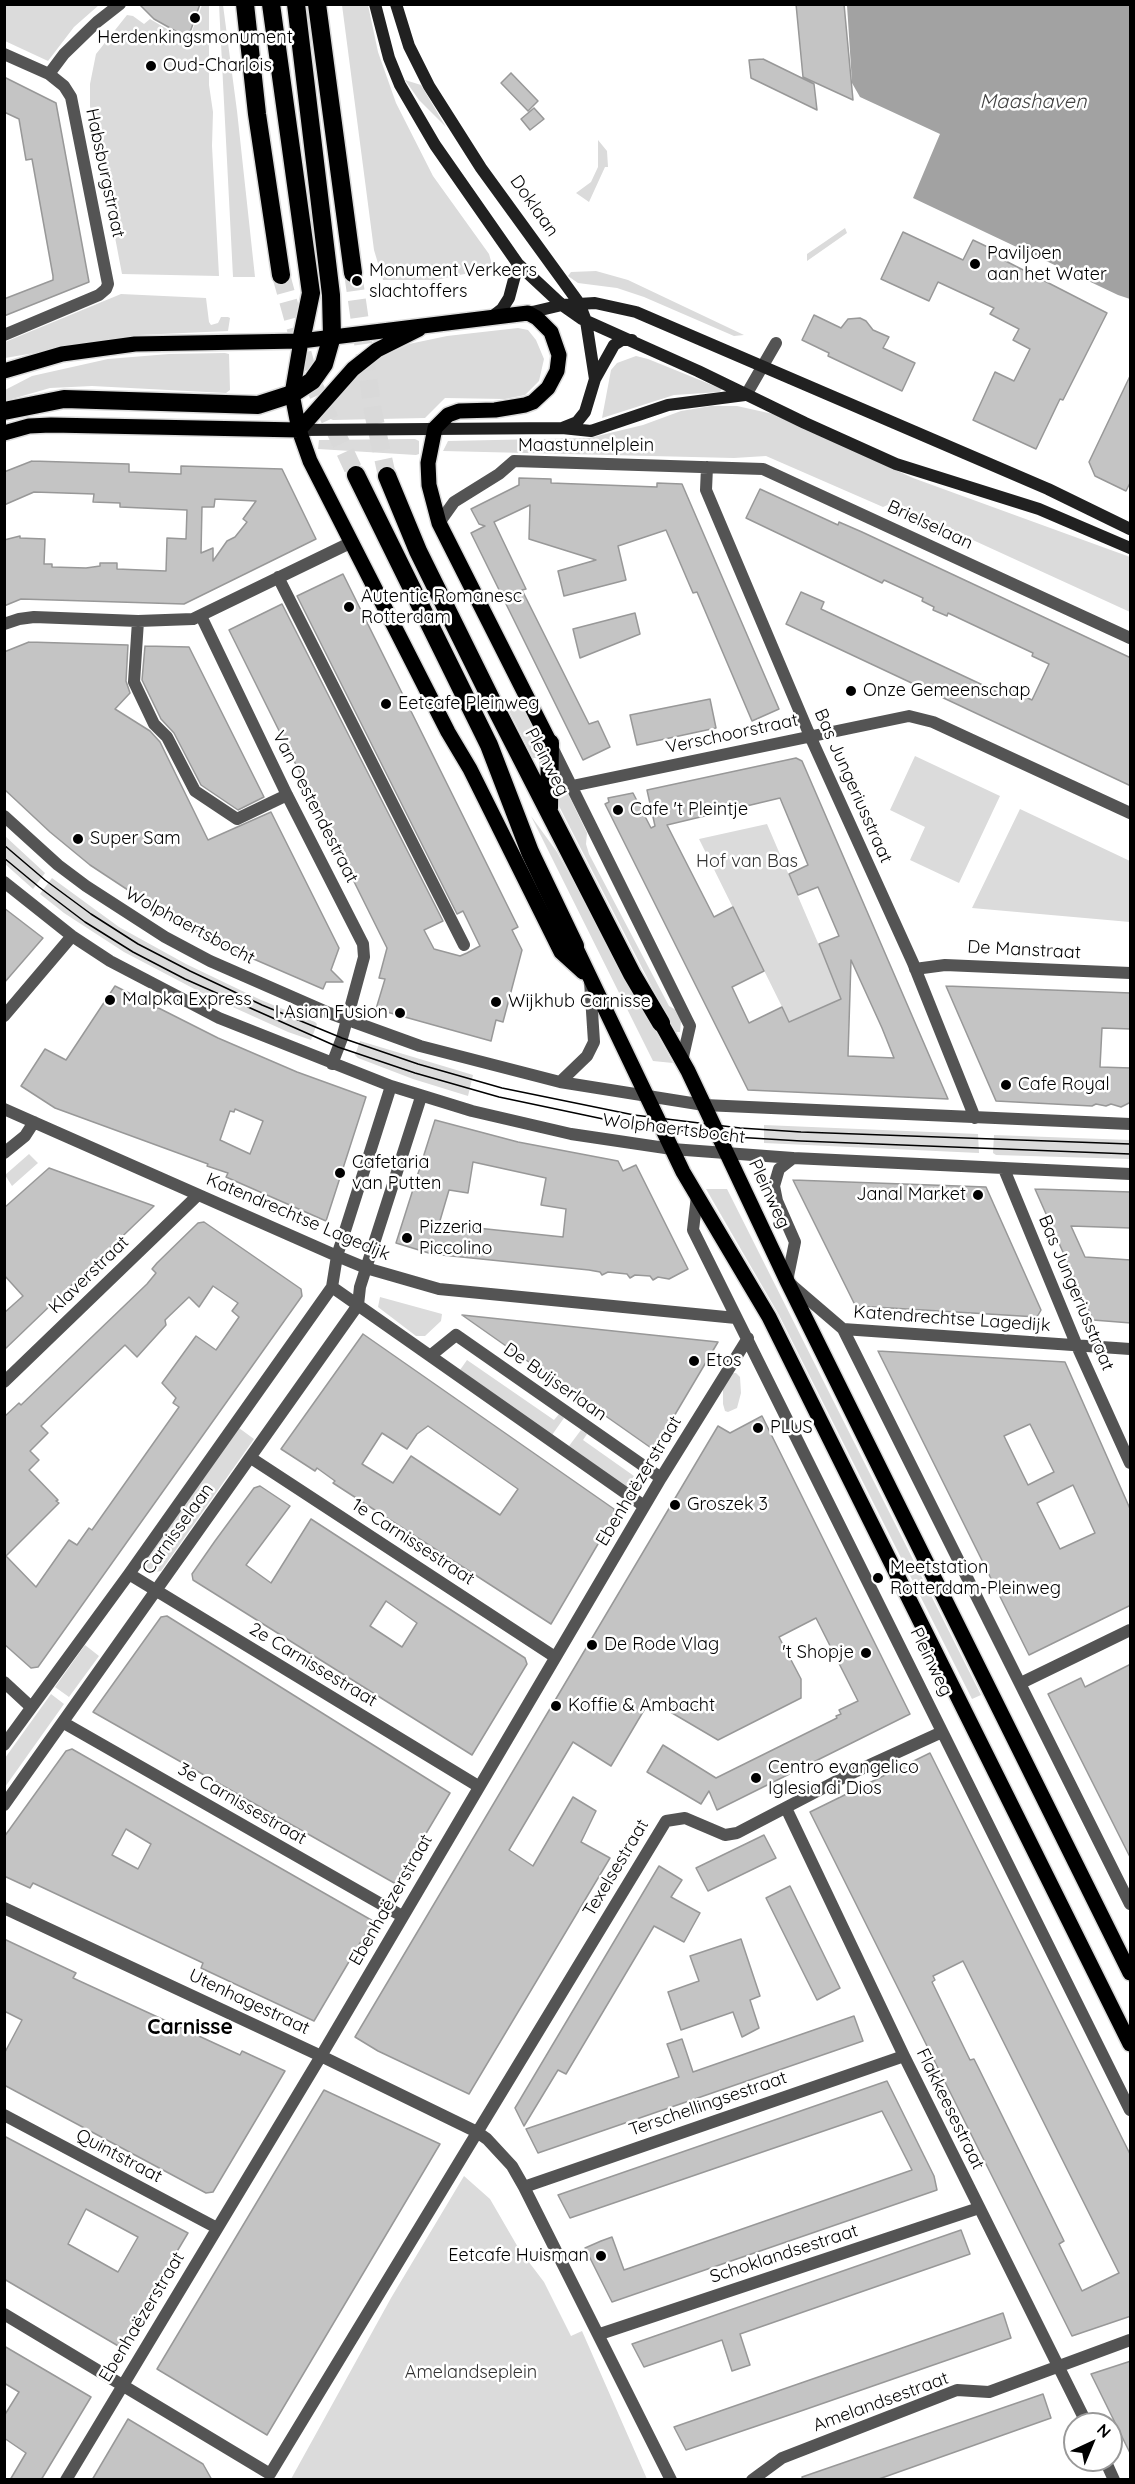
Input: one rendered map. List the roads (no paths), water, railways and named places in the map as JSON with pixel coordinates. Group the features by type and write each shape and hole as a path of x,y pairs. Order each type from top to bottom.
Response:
{"highway":[{"path":"245,4 257,114 281,275"},
{"path":"271,4 311,293 301,341"},
{"path":"4,411 64,399 258,405 292,394 312,381 324,364 332,336 327,257 296,4"},
{"path":"317,4 353,273"},
{"name":"Pleinweg","path":"356,475 489,745 530,852 575,946"},
{"name":"Pleinweg","path":"387,476 418,551 493,703 632,974 661,1023"},
{"path":"549,810 550,743"}],"main road":[{"path":"375,4 389,58 400,85 435,145 518,264 562,305 586,321 632,340 896,464 1039,509 1131,548"},
{"name":"Doklaan","path":"396,4 410,46 429,86 482,168 579,303 586,321 595,379 585,412 576,422 562,428"},
{"path":"493,316 502,309 509,298 518,264"},
{"path":"9,369 62,354 135,344 301,341 528,313 579,303 611,305 636,312 1048,489 1131,529"},
{"path":"439,523 429,485 428,463 435,428 453,412 525,405 533,402 548,388 558,371 560,362 558,346 546,325 528,313"},
{"path":"299,430 353,369 377,351 431,324"},
{"path":"595,379 614,345 622,340 632,340"},
{"path":"301,341 292,394 299,430 310,461 352,542"},
{"path":"4,433 29,426 51,425 299,430 562,428 591,431 669,405 746,395"},
{"name":"Pleinweg","path":"439,523 550,743"},
{"name":"Pleinweg","path":"352,542 448,732 470,769 561,952 589,977"},
{"name":"Pleinweg","path":"575,946 672,1149 697,1196 770,1317 1131,2044"},
{"name":"Pleinweg","path":"661,1023 704,1105 787,1281 1131,1973"}],"street":[{"path":"4,54 49,74 64,54 97,22 120,4"},
{"name":"Habsburgstraat","path":"4,334 99,295 106,289 107,271 71,97 64,86 49,74"},
{"path":"746,395 776,343"},
{"name":"Maastunnelplein","path":"439,523 454,502 499,474 514,461 708,467"},
{"name":"Brielselaan","path":"708,467 772,471 1131,638"},
{"name":"Bas Jungeriusstraat","path":"708,467 706,490 810,736 915,969 975,1118"},
{"path":"4,624 34,617 186,621 201,616 352,542"},
{"path":"278,577 464,945"},
{"name":"Van Oestendestraat","path":"201,616 287,795 363,944 364,957 347,1020"},
{"path":"138,621 134,682 154,724 167,737 195,791 237,819 287,795"},
{"name":"Verschoorstraat","path":"572,786 898,717 918,718 933,722 1131,813"},
{"name":"Pleinweg","path":"550,743 690,1026 682,1061"},
{"name":"Wolphaertsbocht","path":"4,816 77,879 165,937 210,961 347,1020 420,1046 560,1082 704,1105 1131,1124"},
{"name":"Wolphaertsbocht","path":"4,882 72,936 142,980 219,1018 391,1086 527,1125 672,1149 793,1158 1131,1174"},
{"path":"4,1016 72,936"},
{"name":"De Manstraat","path":"915,969 945,965 1131,973"},
{"name":"Pleinweg","path":"560,1082 587,1056 594,1042 589,977"},
{"path":"332,1064 347,1020"},
{"name":"Carnisselaan","path":"4,1745 129,1574 332,1287 337,1256 391,1086"},
{"name":"Carnisselaan","path":"4,1805 358,1305 360,1287 421,1096"},
{"name":"Katendrechtse Lagedijk","path":"4,1108 337,1256 366,1268 439,1289 736,1318"},
{"path":"4,1153 25,1136 34,1122"},
{"name":"Pleinweg","path":"793,1158 779,1169 774,1186 777,1201 795,1242 787,1281 843,1329 1131,1904"},
{"name":"Bas Jungeriusstraat","path":"1004,1169 1077,1346 1131,1463"},
{"name":"Klaverstraat","path":"4,1382 198,1195"},
{"name":"Pleinweg","path":"697,1196 693,1230 1131,2110"},
{"path":"332,1287 644,1506"},
{"name":"Katendrechtse Lagedijk","path":"843,1329 1131,1349"},
{"name":"De Buijserlaan","path":"430,1356 456,1335 661,1478"},
{"name":"Ebenhaëzerstraat","path":"66,2480 321,2056 644,1506 748,1338"},
{"name":"1e Carnissestraat","path":"251,1458 555,1657"},
{"name":"2e Carnissestraat","path":"129,1574 478,1786"},
{"path":"1021,1683 1131,1630"},
{"path":"4,1683 31,1707"},
{"name":"3e Carnissestraat","path":"64,1723 402,1916"},
{"name":"Texelsestraat","path":"477,2132 666,1821 685,1818 725,1835 737,1833 850,1774 942,1732"},
{"name":"Flakkeesestraat","path":"786,1808 904,2056 1081,2412"},
{"name":"Utenhagestraat","path":"4,1908 321,2056 477,2132"},
{"name":"Terschellingsestraat","path":"524,2187 904,2056"},
{"name":"Quintstraat","path":"4,2115 217,2228"},
{"path":"4,2314 122,2384 270,2477 477,2132 503,2156 524,2187 600,2334 671,2480"},
{"name":"Schoklandsestraat","path":"600,2334 979,2208"},
{"name":"Amelandsestraat","path":"752,2480 765,2473 782,2458 957,2391 989,2392 1131,2340"}],"water":[{"name":"Maashaven","path":"847,5 1130,5 1130,299 913,198 940,134 860,97 852,83"}],"tunnel":[{"path":"353,273 373,412 387,476"},
{"path":"281,275 308,373 356,475"}],"tram line":[{"path":"4,845 45,880 91,914 138,944 190,971 262,1005 342,1038 418,1064 502,1088 634,1115 740,1128 1130,1144"},
{"path":"4,858 85,922 133,952 185,979 338,1047 415,1073 499,1097 608,1120 718,1136 1130,1154"}],"place":[{"name":"Herdenkingsmonument","path":"195,18"},
{"name":"Oud-Charlois","path":"151,66"},
{"name":"Paviljoen aan het Water","path":"975,264"},
{"name":"Monument Verkeers slachtoffers","path":"357,281"},
{"name":"Autentic Romanesc Rotterdam","path":"349,607"},
{"name":"Onze Gemeenschap","path":"851,691"},
{"name":"Eetcafe Pleinweg","path":"386,704"},
{"name":"Cafe 't Pleintje","path":"618,810"},
{"name":"Super Sam","path":"78,839"},
{"name":"Malpka Express","path":"110,1000"},
{"name":"Wijkhub Carnisse","path":"496,1002"},
{"name":"I Asian Fusion","path":"400,1013"},
{"name":"Cafe Royal","path":"1006,1085"},
{"name":"Cafetaria van Putten","path":"340,1173"},
{"name":"Janal Market","path":"978,1195"},
{"name":"Pizzeria Piccolino","path":"407,1238"},
{"name":"Etos","path":"694,1361"},
{"name":"PLUS","path":"758,1428"},
{"name":"Groszek 3","path":"675,1505"},
{"name":"Meetstation Rotterdam-Pleinweg","path":"878,1578"},
{"name":"De Rode Vlag","path":"592,1645"},
{"name":"'t Shopje","path":"866,1653"},
{"name":"Koffie & Ambacht","path":"556,1706"},
{"name":"Centro evangelico Iglesia di Dios","path":"756,1778"},
{"name":"Eetcafe Huisman","path":"601,2256"}],"district":[{"name":"Carnisse","path":"190,2028"}],"park label":[{"name":"Hof van Bas","path":"747,862"},
{"name":"Amelandseplein","path":"471,2373"}]}
